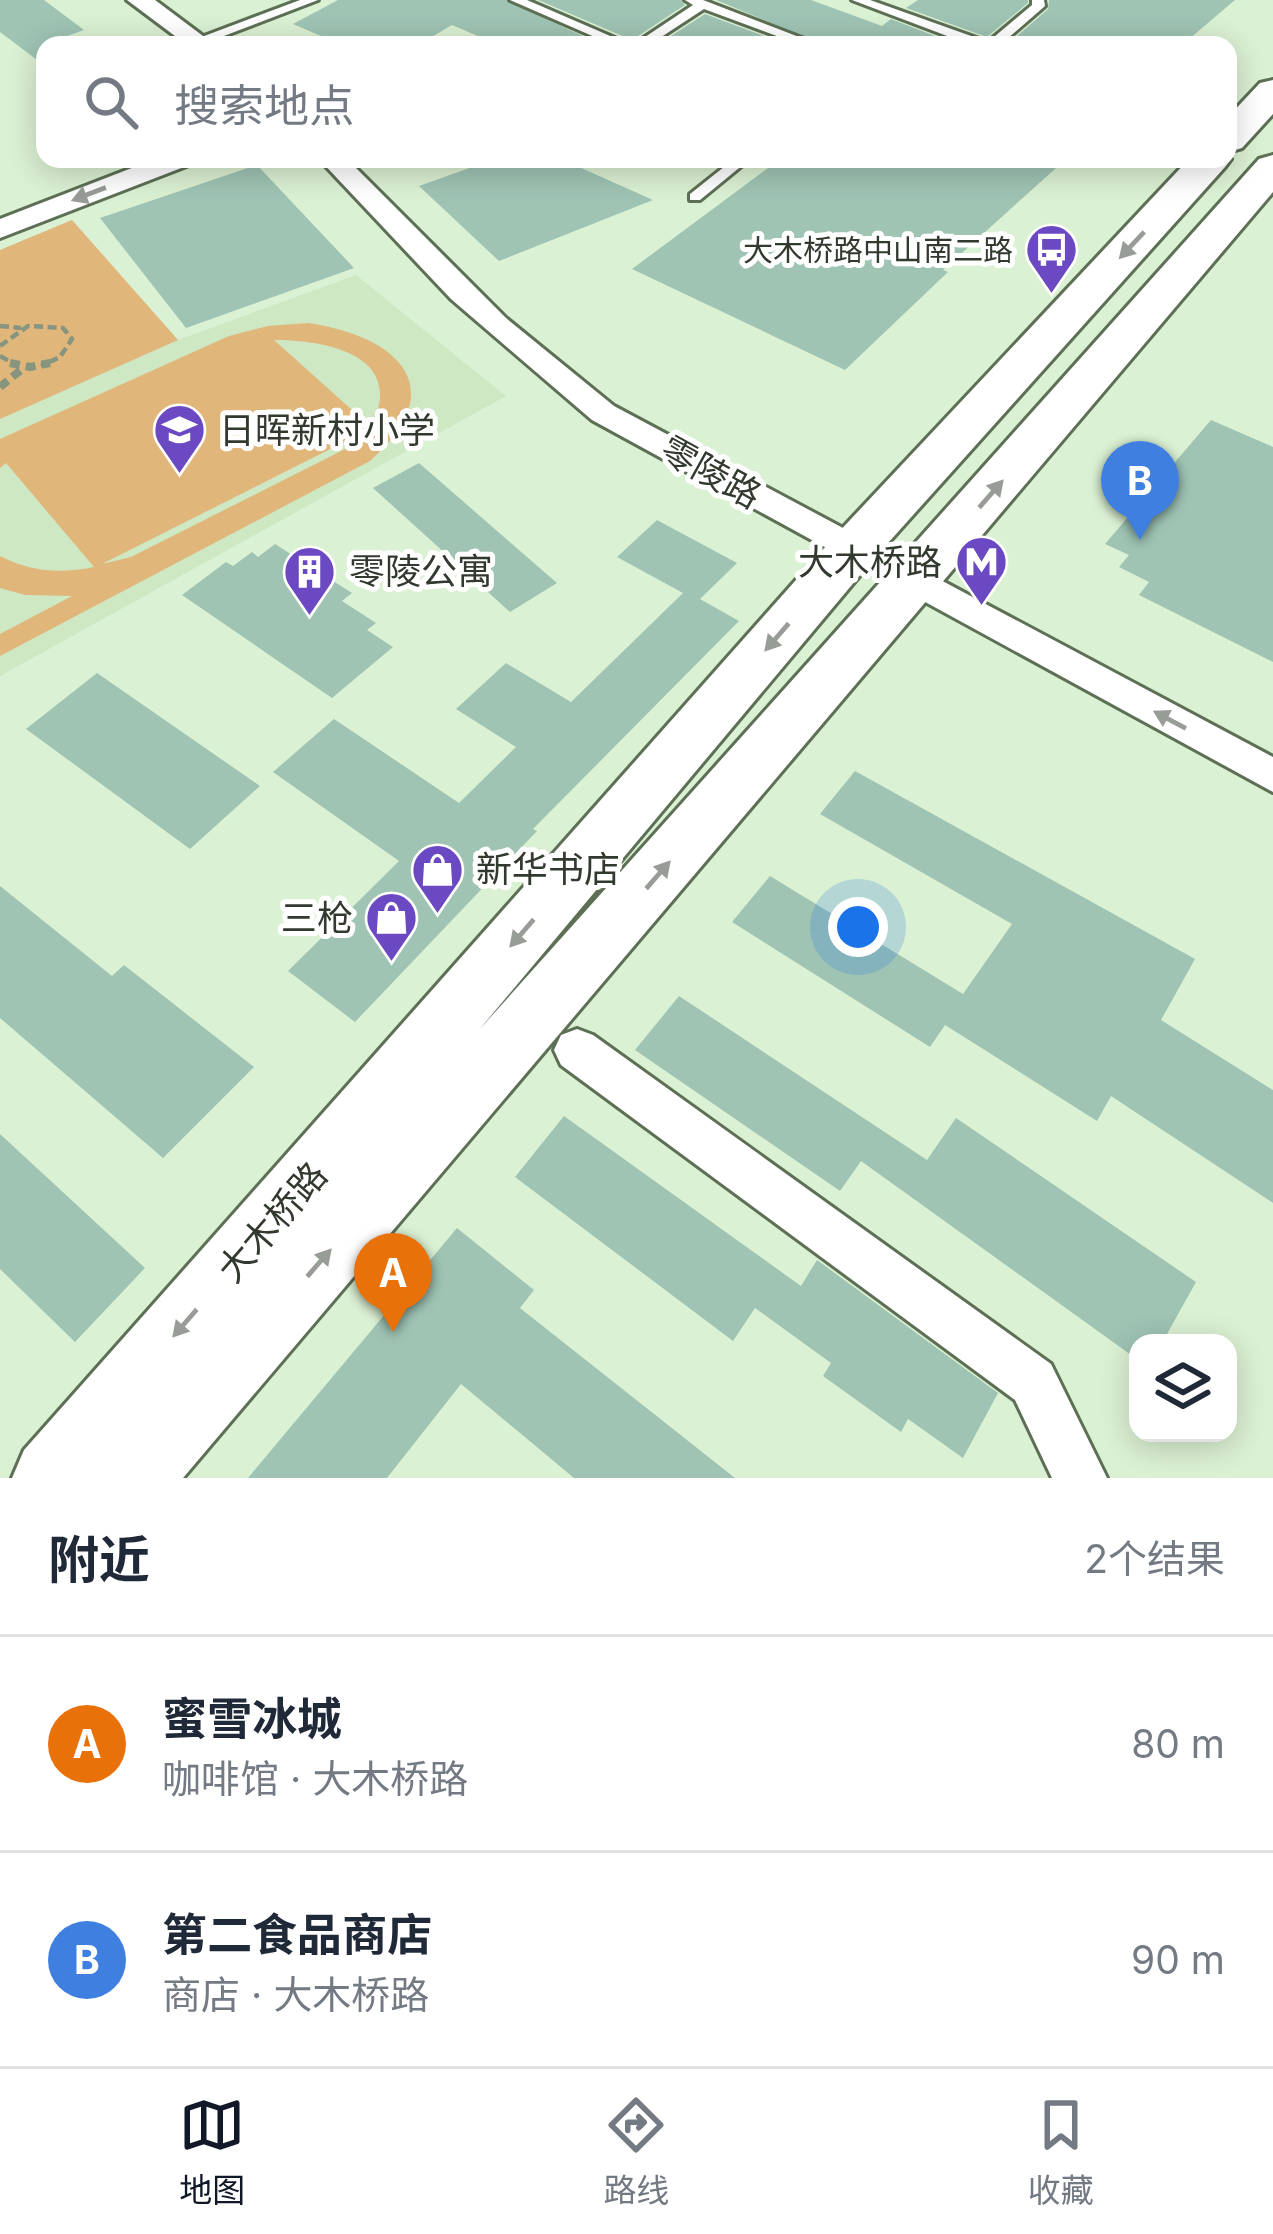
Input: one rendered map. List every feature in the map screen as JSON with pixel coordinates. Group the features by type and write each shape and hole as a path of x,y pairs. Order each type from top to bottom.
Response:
{"street":[{"path":"140,0 190,36"},
{"path":"1237,130 1273,91"},
{"name":"大木桥路","path":"131,1478 1273,167"},
{"path":"0,229 156,168"},
{"name":"零陵路","path":"340,168 411,245 531,361 603,413 1273,776"},
{"name":"大木桥路","path":"52,1478 853,549 1202,168"},
{"path":"577,1050 1033,1382 1080,1478"}],"lane":[{"path":"218,36 312,0"},
{"path":"516,0 602,36"},
{"path":"858,0 962,36"},
{"path":"1023,0 1039,3"},
{"path":"652,36 696,2 788,36"},
{"path":"999,36 1039,3"},
{"path":"695,197 732,168"}],"path":[{"path":"0,326 54,325 72,339 58,360 23,368 0,387"},
{"path":"0,346 21,328"},
{"path":"0,356 23,368"}],"shaded area":[{"name":"日晖新村小学","path":"72,220 178,340 356,275 506,396 0,676 0,250"},
{"path":"72,220 178,340 0,419 0,250"},
{"path":"308,323 340,330 389,353 404,369 411,388 408,410 395,434 370,461 0,656 0,634 72,596 25,595 0,588 0,556 46,570 94,567 6,463 0,468 0,439 229,336","holes":["274,340 338,349 370,368 379,383 371,427","366,431 353,445 131,557 102,564"]}],"building":[{"path":"0,0 44,0 84,30 67,36 36,36 36,59 0,32"},
{"path":"338,0 506,0 583,36 478,36 452,25 433,36 321,36 293,24"},
{"path":"538,0 681,0 685,5 638,36 623,36"},
{"path":"716,0 811,0 882,26 891,19 935,36 802,36"},
{"path":"918,0 1028,0 988,36 906,8"},
{"path":"1049,0 1235,0 1193,36 1017,36 1048,9"},
{"path":"705,14 764,36 671,36"},
{"path":"260,168 354,268 186,328 100,218"},
{"path":"470,168 581,168 653,200 499,261 419,186"},
{"path":"768,168 1056,168 943,270 948,272 845,370 632,269"},
{"path":"1211,420 1273,447 1273,662 1139,595 1149,582 1119,567 1129,555 1105,544"},
{"path":"419,463 557,583 510,612 373,488"},
{"path":"657,520 737,563 700,599 739,621 533,829 537,831 355,1022 288,971 399,861 273,772 334,719 459,803 516,747 456,709 506,663 571,702 683,593 617,557"},
{"name":"零陵公寓","path":"275,544 352,593 342,601 376,623 367,630 393,647 332,698 182,595 226,562 233,566 252,552 258,557"},
{"path":"97,673 260,786 190,849 26,729"},
{"path":"855,771 1195,959 1161,1020 1273,1090 1273,1203 1111,1096 1097,1121 945,1025 930,1047 732,922 770,876 963,994 1012,924 820,814"},
{"path":"0,886 112,976 124,965 254,1067 163,1158 0,1018"},
{"path":"679,996 927,1160 956,1118 1196,1282 1167,1334 1129,1334 1129,1354 861,1161 840,1191 635,1050"},
{"path":"564,1116 801,1286 817,1260 998,1393 963,1458 908,1419 901,1432 823,1376 831,1363 755,1308 733,1341 515,1177"},
{"path":"0,1134 145,1268 75,1342 0,1269"},
{"path":"457,1228 534,1290 520,1308 735,1478 574,1478 461,1384 387,1478 248,1478"}],"place":[{"name":"大木桥路中山南二路","path":"1052,296"},
{"name":"日晖新村小学","path":"180,476"},
{"name":"第二食品商店","path":"1140,540"},
{"name":"大木桥路","path":"981,608"},
{"name":"零陵公寓","path":"310,617"},
{"name":"新华书店","path":"437,915"},
{"name":"三枪","path":"392,964"},
{"name":"蜜雪冰城","path":"393,1332"}]}
